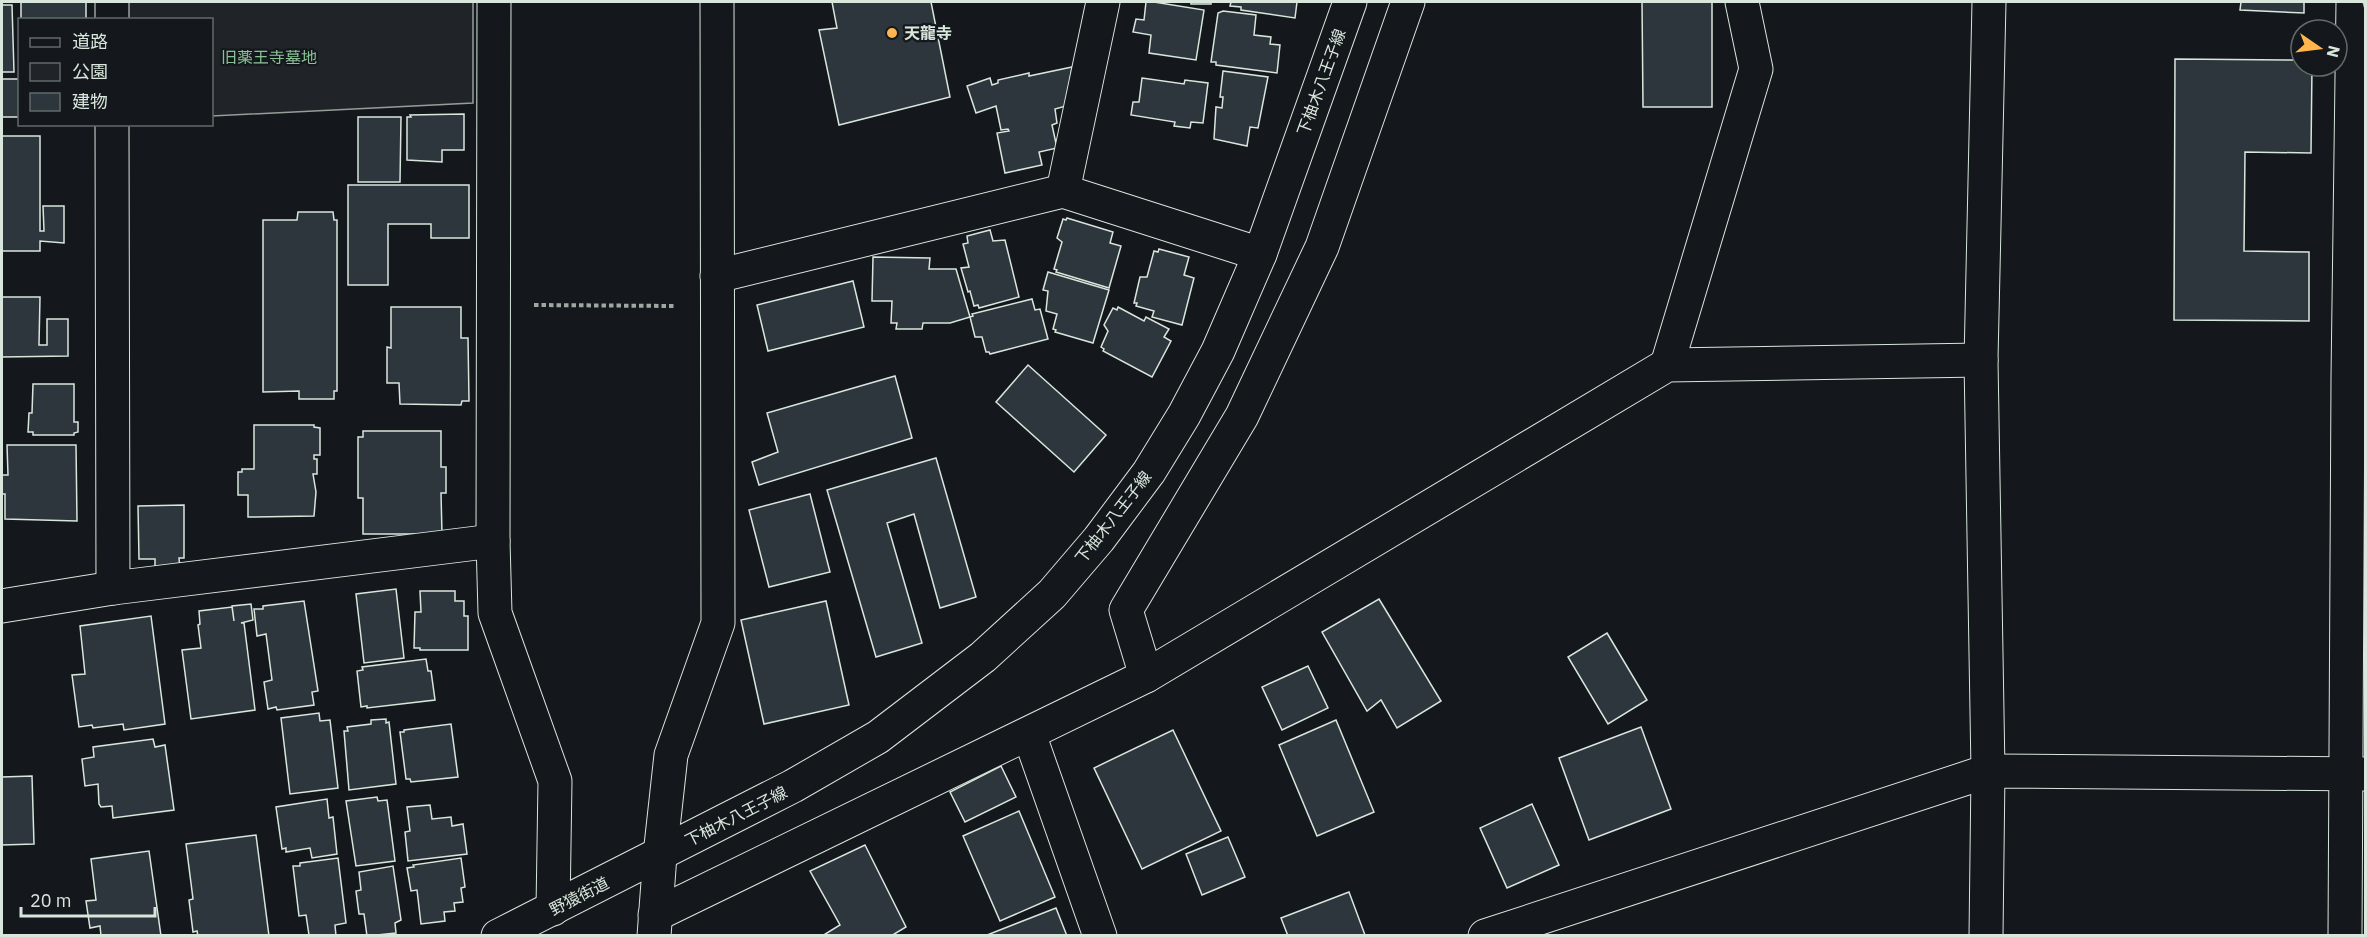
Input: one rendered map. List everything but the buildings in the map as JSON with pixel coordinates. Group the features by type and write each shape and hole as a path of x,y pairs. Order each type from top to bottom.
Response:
{"street":[{"path":"112,2 112,18"},
{"path":"494,2 493,541 495,613 555,781 554,922"},
{"path":"655,925 671,756 718,623 717,2"},
{"path":"1063,191 1103,2"},
{"name":"下柚木八王子線","path":"660,855 793,786 878,737 983,657 1052,594 1106,529 1149,472 1218,351 1260,254 1350,2"},
{"path":"1146,676 1126,610 1242,416 1322,248 1408,2"},
{"path":"1667,365 1756,69 1742,2"},
{"path":"1986,936 1988,771 1981,360 1989,2"},
{"path":"2345,936 2355,774 2357,378 2353,2"},
{"path":"112,126 113,588"},
{"path":"717,291 1063,191 1260,254"},
{"path":"655,925 1146,676 1667,365 1981,360"},
{"path":"2,606 113,588 493,541"},
{"path":"1029,734 1100,936"},
{"path":"1485,936 1988,771 2355,774"},
{"name":"野猿街道","path":"498,936 554,922 660,855"}],"path":[{"path":"494,304 717,291"}],"green space":[{"name":"旧薬王寺墓地","path":"127,2 473,2 473,103 213,116 213,18 127,18"}],"power":[{"path":"2363,2 2366,12"}],"place":[{"name":"天龍寺","path":"892,33"}]}
